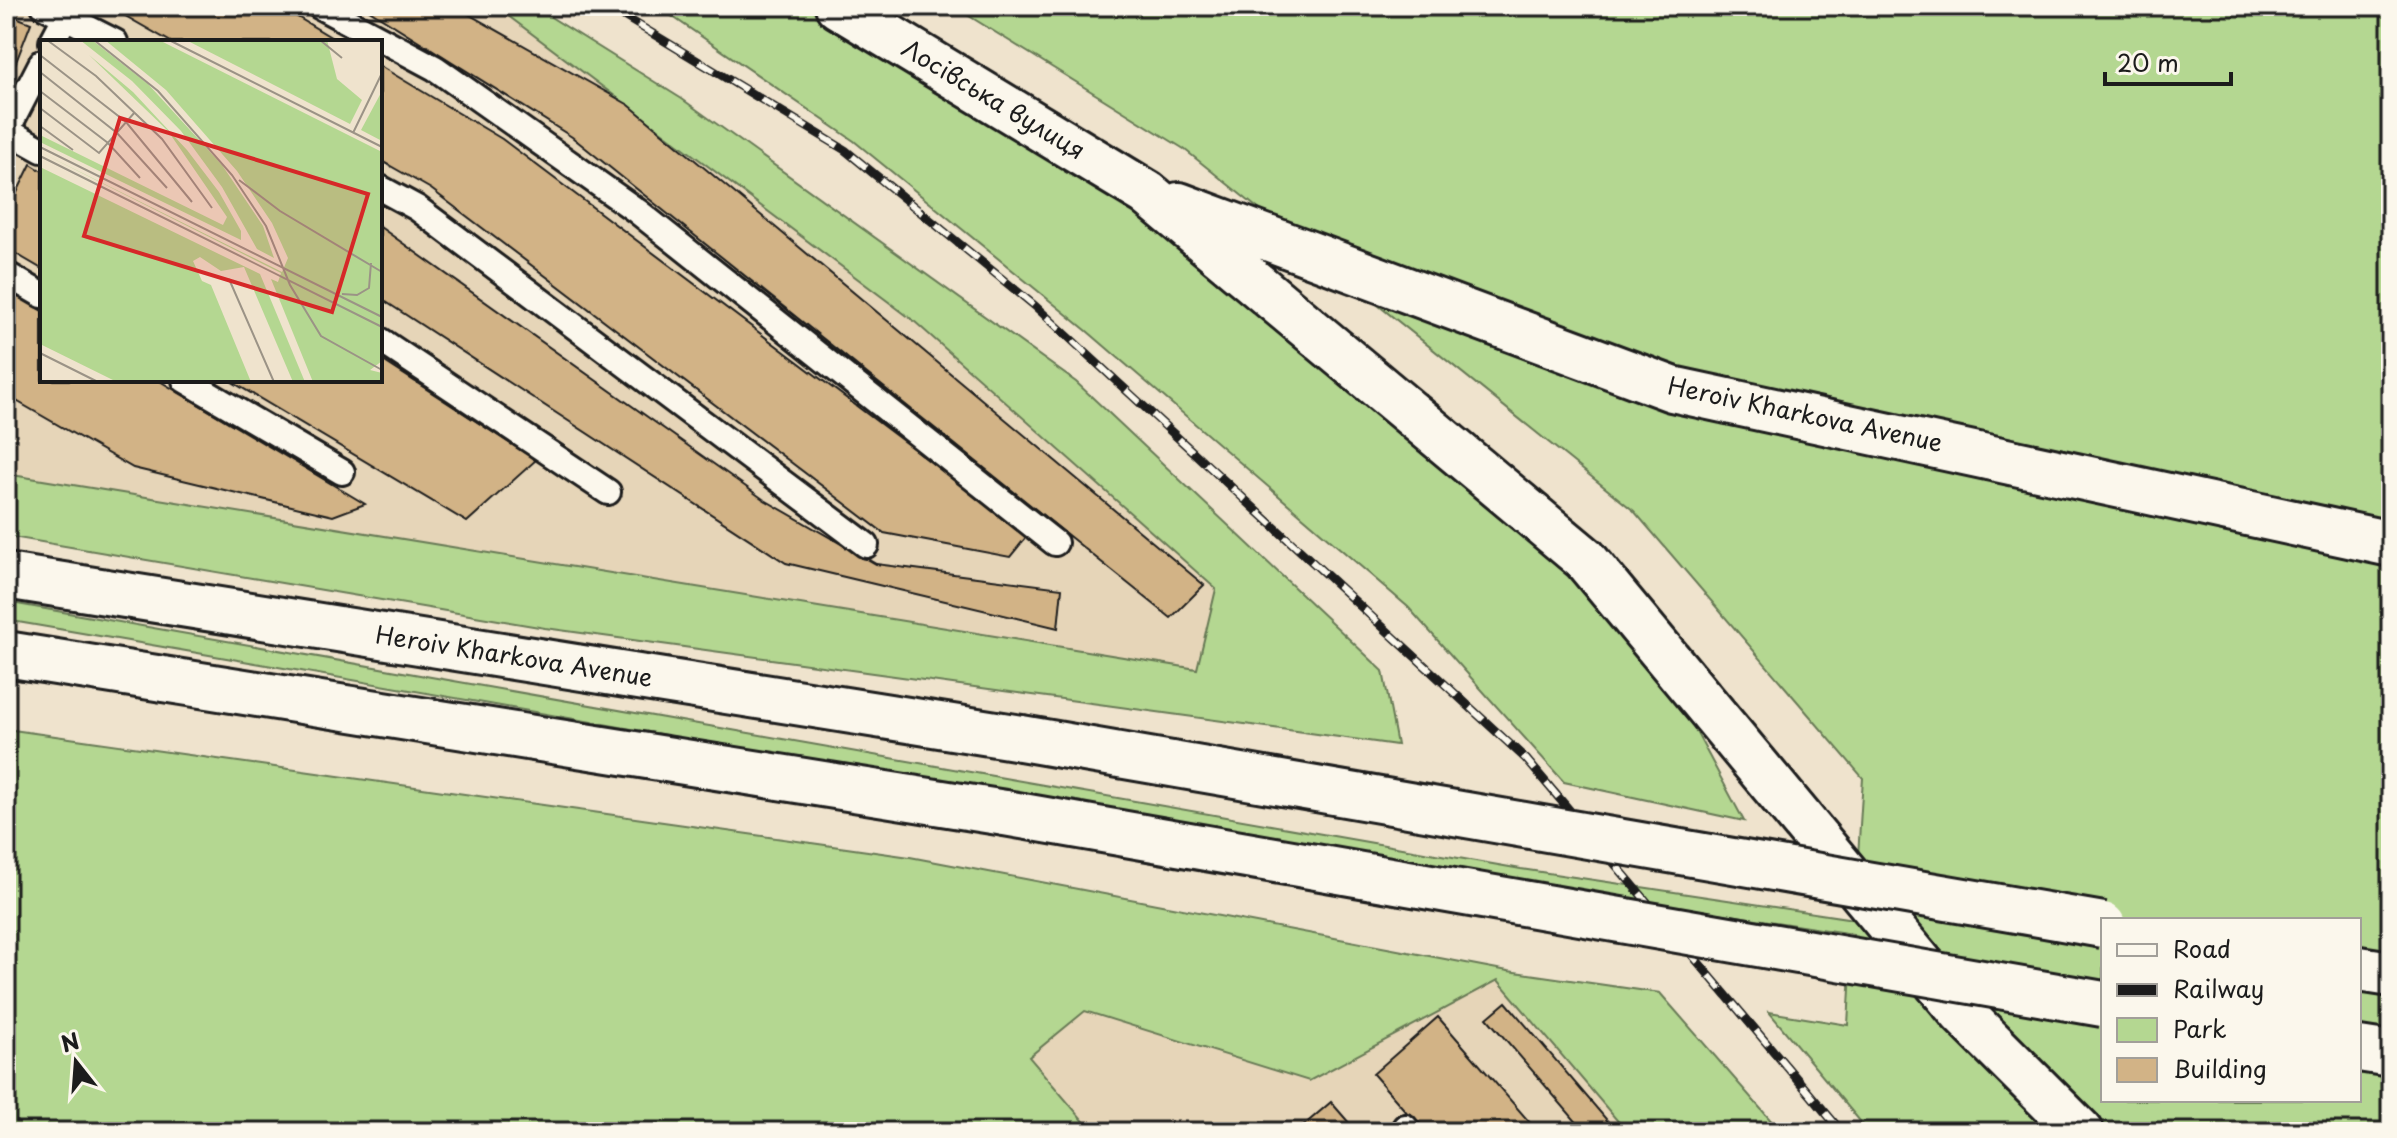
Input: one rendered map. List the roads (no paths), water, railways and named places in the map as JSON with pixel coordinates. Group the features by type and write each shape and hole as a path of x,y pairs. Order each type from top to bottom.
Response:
{"main road":[{"name":"Лосівська вулиця","path":"838,6 1147,193"},
{"name":"Heroiv Kharkova Avenue","path":"1147,193 1672,389 2391,544"},
{"path":"1147,193 1585,559 1962,1013 2081,1132"},
{"name":"Heroiv Kharkova Avenue","path":"6,576 1021,738 2101,925"},
{"path":"6,654 1005,813 2101,1004"},
{"path":"2361,967 2391,960"},
{"path":"2361,967 2391,974"},
{"path":"2361,1049 2391,1054"}],"lane":[{"path":"319,6 435,68 637,211 1055,543"},
{"path":"52,40 60,9 112,40"},
{"path":"40,66 6,131 40,149"},
{"path":"382,189 417,208 866,545"},
{"path":"6,274 40,294"},
{"path":"382,341 608,492"},
{"path":"188,382 342,472"}],"railway":[{"path":"607,6 845,150 1035,306 1526,759 1842,1132"}]}
